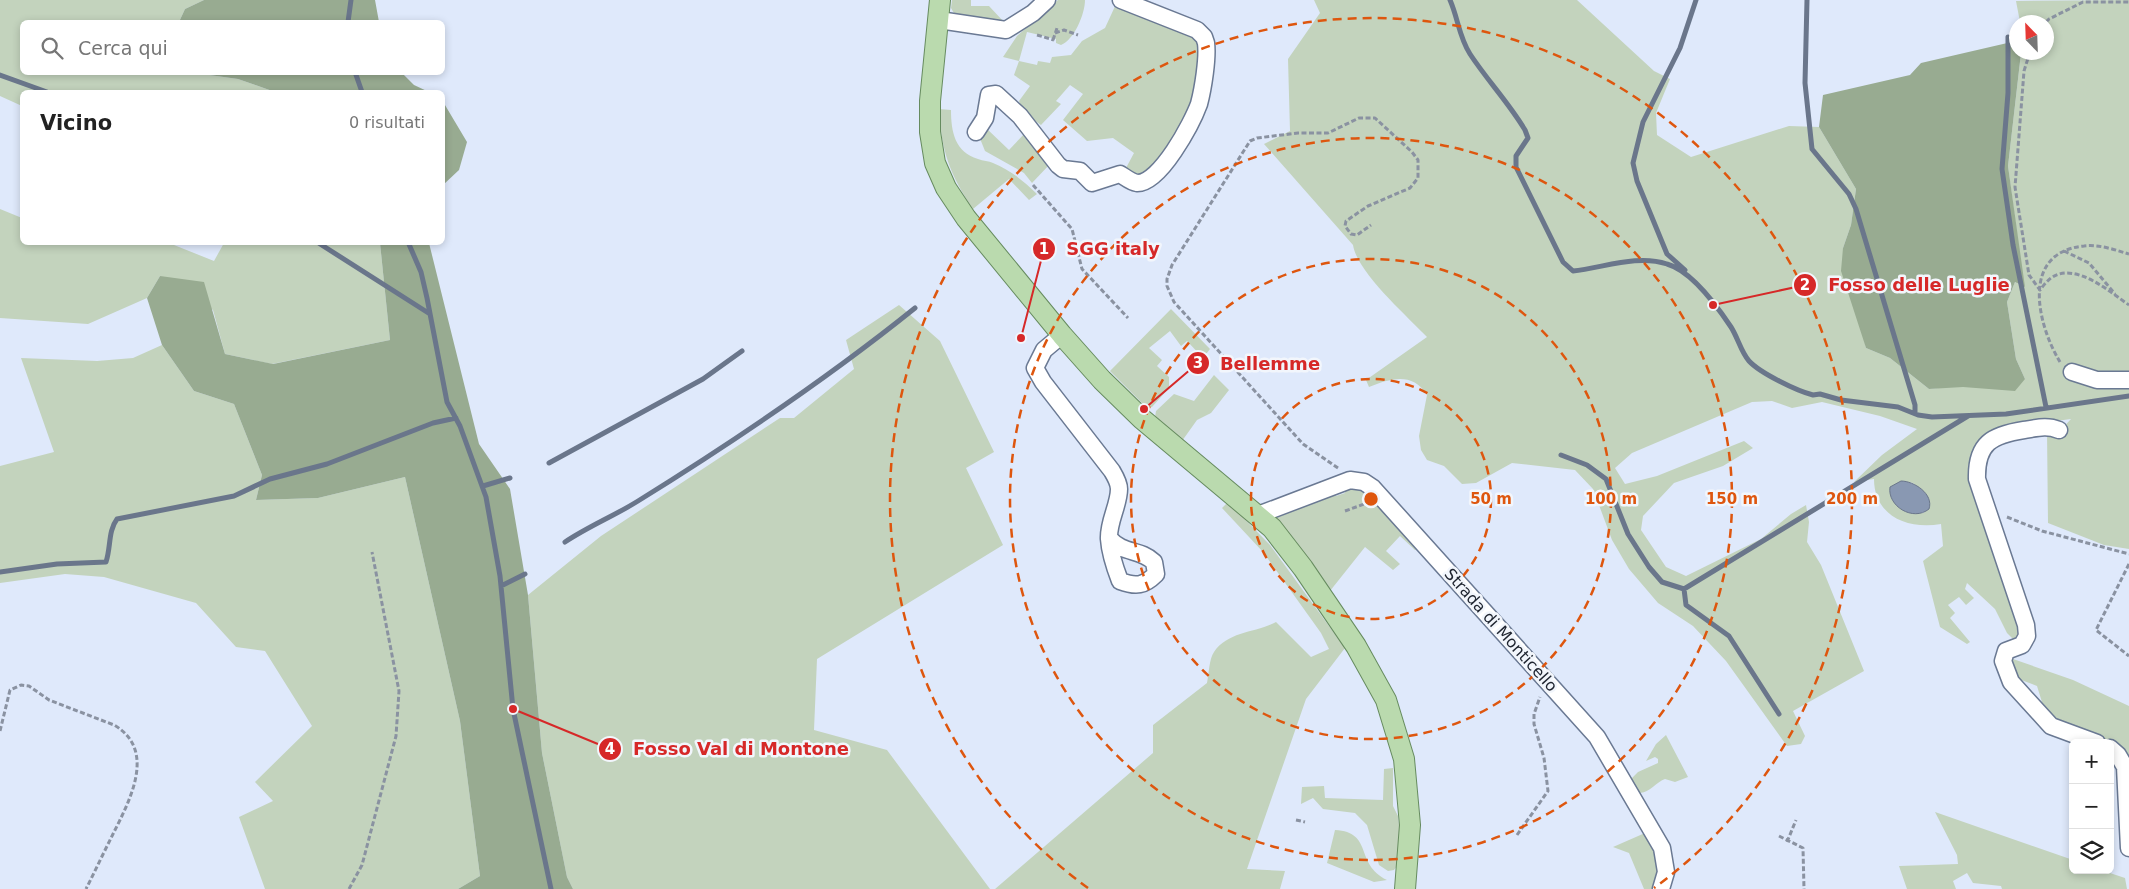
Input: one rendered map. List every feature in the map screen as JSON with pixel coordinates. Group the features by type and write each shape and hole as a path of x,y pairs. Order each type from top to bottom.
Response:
{"main road":[{"path":"940,10 930,110 930,141 935,163 946,188 961,211 1062,335 1102,380 1142,419 1205,474 1258,515 1278,535 1360,653 1386,700 1402,747 1407,781 1410,849 1405,889"}],"street":[{"path":"940,10 1006,30 1033,13 1047,0"},
{"path":"976,132 985,118 989,95 996,94 1020,116 1063,169 1080,171 1092,183 1120,174 1135,183 1157,172 1170,157 1195,114 1200,101 1206,43 1204,37 1197,30 1121,0"},
{"path":"1062,335 1044,350 1035,368 1043,382 1112,471 1120,488 1112,513 1109,538"},
{"path":"2072,372 2097,380 2129,380"},
{"path":"2059,430 2049,426 2003,433 1993,438 1976,461 1977,479 1985,508 2026,625 2027,636 2022,645 2006,651 2003,661 2011,682 2051,726 2086,739"},
{"path":"1258,515 1350,480"},
{"name":"Strada di Monticello","path":"1350,480 1364,482 1373,488 1597,737 1662,848 1666,872 1661,889"},
{"path":"2114,752 2125,767 2129,848"}],"path":[{"path":"2054,16 2083,2 2129,2"},
{"path":"1036,35 1053,40 1057,28"},
{"path":"1055,33 1064,30 1078,35"},
{"path":"2027,60 2024,71 2015,187 2029,276 2040,290"},
{"path":"1350,480 1334,464 1303,444 1174,302 1167,279 1172,265 1250,141 1257,138 1298,133 1328,133 1359,118 1374,118 1412,152 1418,160 1418,178 1410,188 1368,206 1346,221 1345,226 1351,234 1357,234 1370,225"},
{"path":"1033,185 1072,228 1082,269 1128,318"},
{"path":"2072,372 2061,362 2052,348 2044,327 2040,279 2046,265 2064,251 2084,246 2106,247 2129,254"},
{"path":"2064,251 2090,263 2119,298"},
{"path":"2040,290 2052,277 2064,274 2078,274 2129,305"},
{"path":"1344,511 1355,508"},
{"path":"1985,508 2042,532 2129,554"},
{"path":"349,889 362,865 396,736 399,691 372,552"},
{"path":"2129,564 2096,630 2129,656"},
{"path":"1517,835 1548,791 1544,758 1534,724 1534,714 1546,680"},
{"path":"0,731 10,690 21,685 29,686 49,700 114,724 122,729 133,743 138,764 132,796 86,889"},
{"path":"1296,820 1305,822"},
{"path":"1787,842 1796,820"},
{"path":"1779,836 1787,842 1798,844 1803,848 1804,889"}],"green space":[{"path":"0,0 204,0 185,9 180,20 20,20 20,75 209,75 238,79 269,90 20,90 20,105 0,96"},
{"path":"204,0 375,0 379,20 180,20 185,9"},
{"path":"952,0 971,0 971,6 989,6 1003,21 1001,23 955,15 951,8"},
{"path":"1058,0 1085,0 1085,6 1078,26 1066,42 1061,45 1056,43 1056,39 1027,32 1019,61 1003,57 1017,36"},
{"path":"1314,0 1577,0 1654,71 1670,79 1656,113 1657,135 1691,157 1789,126 1819,127 1856,189 1851,225 1843,248 1866,348 1890,358 1929,389 2025,379 2016,359 2007,302 2015,282 2024,287 2008,166 2020,60 2054,60 2054,15 2019,15 2016,1 2129,0 2129,549 2104,545 2048,523 2047,431 2054,437 2071,419 2041,423 1973,451 2023,629 2015,641 2007,633 1995,609 1967,583 1965,589 1974,598 1966,605 1959,597 1948,605 1955,613 1950,618 1970,642 1967,644 1940,627 1923,561 1943,546 1941,524 1917,525 1895,518 1886,511 1880,502 1874,479 1854,482 1882,455 1917,429 1880,416 1822,402 1792,408 1772,401 1752,402 1632,453 1615,468 1625,484 1657,476 1744,441 1753,448 1723,466 1674,483 1643,516 1641,530 1666,567 1686,576 1761,539 1791,514 1806,505 1809,522 1807,542 1821,565 1864,671 1793,711 1805,736 1801,744 1787,746 1726,661 1693,626 1658,603 1629,569 1612,540 1593,489 1575,470 1512,463 1476,483 1462,484 1444,466 1427,460 1421,450 1419,436 1427,395 1421,388 1415,383 1401,379 1385,381 1369,387 1366,380 1427,337 1373,280 1363,268 1353,245 1264,144 1290,131 1288,59 1320,13","holes":["1901,481 1913,483 1927,497 1924,513 1911,513"]},
{"path":"1117,2 1202,41 1192,112 1155,166 1139,176 1126,168 1134,153 1113,138 1087,141 1063,120 1083,94 1070,85 1056,101 1061,104 1041,125 1024,113 1019,101 1030,86 1014,75 1019,61 1037,65 1038,61 1050,63 1052,57 1071,55 1082,41 1105,28"},
{"path":"2009,43 2009,60 2020,60 2008,166 2025,287 2015,282 2007,302 2016,359 2025,379 2015,391 1963,387 1929,389 1890,358 1866,348 1841,271 1843,248 1851,225 1856,189 1819,127 1823,95 1910,75 1921,63"},
{"path":"209,75 404,75 414,85 425,90 269,90 238,79"},
{"path":"445,105 467,142 459,170 445,183"},
{"path":"939,109 951,110 953,133 959,146 964,151 970,156 991,162 1005,169 1022,180 1037,194 1029,200 1009,179 973,209 958,185 948,162 942,137"},
{"path":"985,127 1009,150 1026,132 1050,164 1032,183 1024,173 985,151 979,136"},
{"path":"0,209 20,217 20,245 174,245 214,261 223,245 380,245 390,340 272,364 225,354 213,310 160,276 147,298 88,324 0,318"},
{"path":"380,245 429,245 479,444 510,489 528,595 542,753 567,877 573,889 458,889 480,876 460,721 405,477 318,498 256,500 262,475 234,404 194,391 162,345 147,298 160,276 204,282 225,354 273,364 390,340"},
{"path":"899,305 940,341 994,452 966,468 1003,545 817,659 814,730 887,750 990,889 573,889 567,877 542,753 528,595 601,536 780,418 794,418 854,369 846,340"},
{"path":"1171,309 1210,349 1203,358 1187,341 1181,346 1170,331 1149,348 1162,360 1157,366 1169,377 1169,388 1152,407 1147,408 1110,371"},
{"path":"162,345 194,391 234,404 262,475 256,500 318,498 405,477 460,721 480,876 458,889 265,889 239,817 273,801 255,782 312,726 265,651 236,647 196,603 104,577 65,574 0,583 0,466 54,452 21,358 97,361 133,358"},
{"path":"1214,375 1229,390 1211,413 1197,420 1182,441 1155,417 1156,411 1174,394 1194,401"},
{"path":"1361,485 1421,547 1415,550 1400,536 1386,551 1400,564 1393,570 1365,547 1330,591 1272,514 1334,492 1336,496 1345,493 1344,490"},
{"path":"1228,502 1270,545 1345,648 1306,699 1247,869 1285,871 1280,889 995,889 1153,753 1153,725 1207,683 1212,655 1220,645 1234,636 1276,622 1311,657 1329,649 1321,633 1263,552 1222,508"},
{"path":"2013,659 2073,680 2129,706 2129,763 2114,744 2114,739 2102,739 2052,720 2046,715 2037,686 2016,678 2011,664"},
{"path":"1666,735 1688,777 1675,782 1665,779 1642,793 1638,792 1631,779 1638,772 1658,763 1658,759 1655,757 1646,761 1656,744"},
{"path":"1393,768 1393,806 1398,816 1400,834 1398,865 1394,870 1388,871 1379,865 1367,825 1355,813 1323,809 1313,798 1301,804 1302,787 1324,786 1325,798 1383,800 1384,769"},
{"path":"1935,812 2069,859 2069,874 2113,874 2125,878 2127,889 2002,889 2001,886 1973,883 1967,873 1953,881 1956,889 1907,889 1899,866 1958,864 1957,855"},
{"path":"1335,830 1347,832 1355,836 1360,842 1370,866 1387,880 1374,882 1327,863"},
{"path":"1645,833 1654,847 1659,866 1653,889 1644,889 1629,853 1613,847"}],"water":[{"path":"1901,481 1912,483 1922,489 1929,498 1929,509 1923,513 1916,514 1909,513 1897,506 1890,494 1890,487"}],"waterway":[{"path":"348,20 351,0"},
{"path":"1450,0 1463,41 1470,54 1525,130 1528,138 1516,156 1516,167 1563,262 1573,271 1644,260 1656,261 1676,268 1695,281 1711,300 1731,327 1744,353 1754,366 1779,381 1813,395 1820,394 1841,400 1898,407 1918,415 1932,417 2006,414 2129,396"},
{"path":"1685,270 1667,254 1637,181 1633,163 1643,122 1680,48 1696,0"},
{"path":"1807,0 1805,83 1812,149 1849,194 1856,209 1915,405 1915,413"},
{"path":"2008,37 2008,93 2002,169 2013,245 2046,407"},
{"path":"0,75 41,90"},
{"path":"356,75 361,90"},
{"path":"322,245 430,314"},
{"path":"409,245 421,272 447,402 460,426 486,497 500,576 513,709 551,889"},
{"path":"565,542 638,501 709,456 814,384 915,308"},
{"path":"549,463 703,379 742,351"},
{"path":"1561,455 1587,465 1606,479 1628,534 1649,567 1662,582 1684,589 1968,416"},
{"path":"0,572 57,564 106,562 112,529 117,519 234,496 270,479 327,464 433,423 456,418"},
{"path":"483,486 510,478"},
{"path":"501,586 525,574"},
{"path":"1684,589 1686,605 1729,636 1779,714"}],"place":[{"name":"Fosso delle Luglie","path":"1713,305"},
{"name":"SGG italy","path":"1021,338"},
{"name":"Bellemme","path":"1144,409"},
{"name":"Fosso Val di Montone","path":"513,709"}]}
